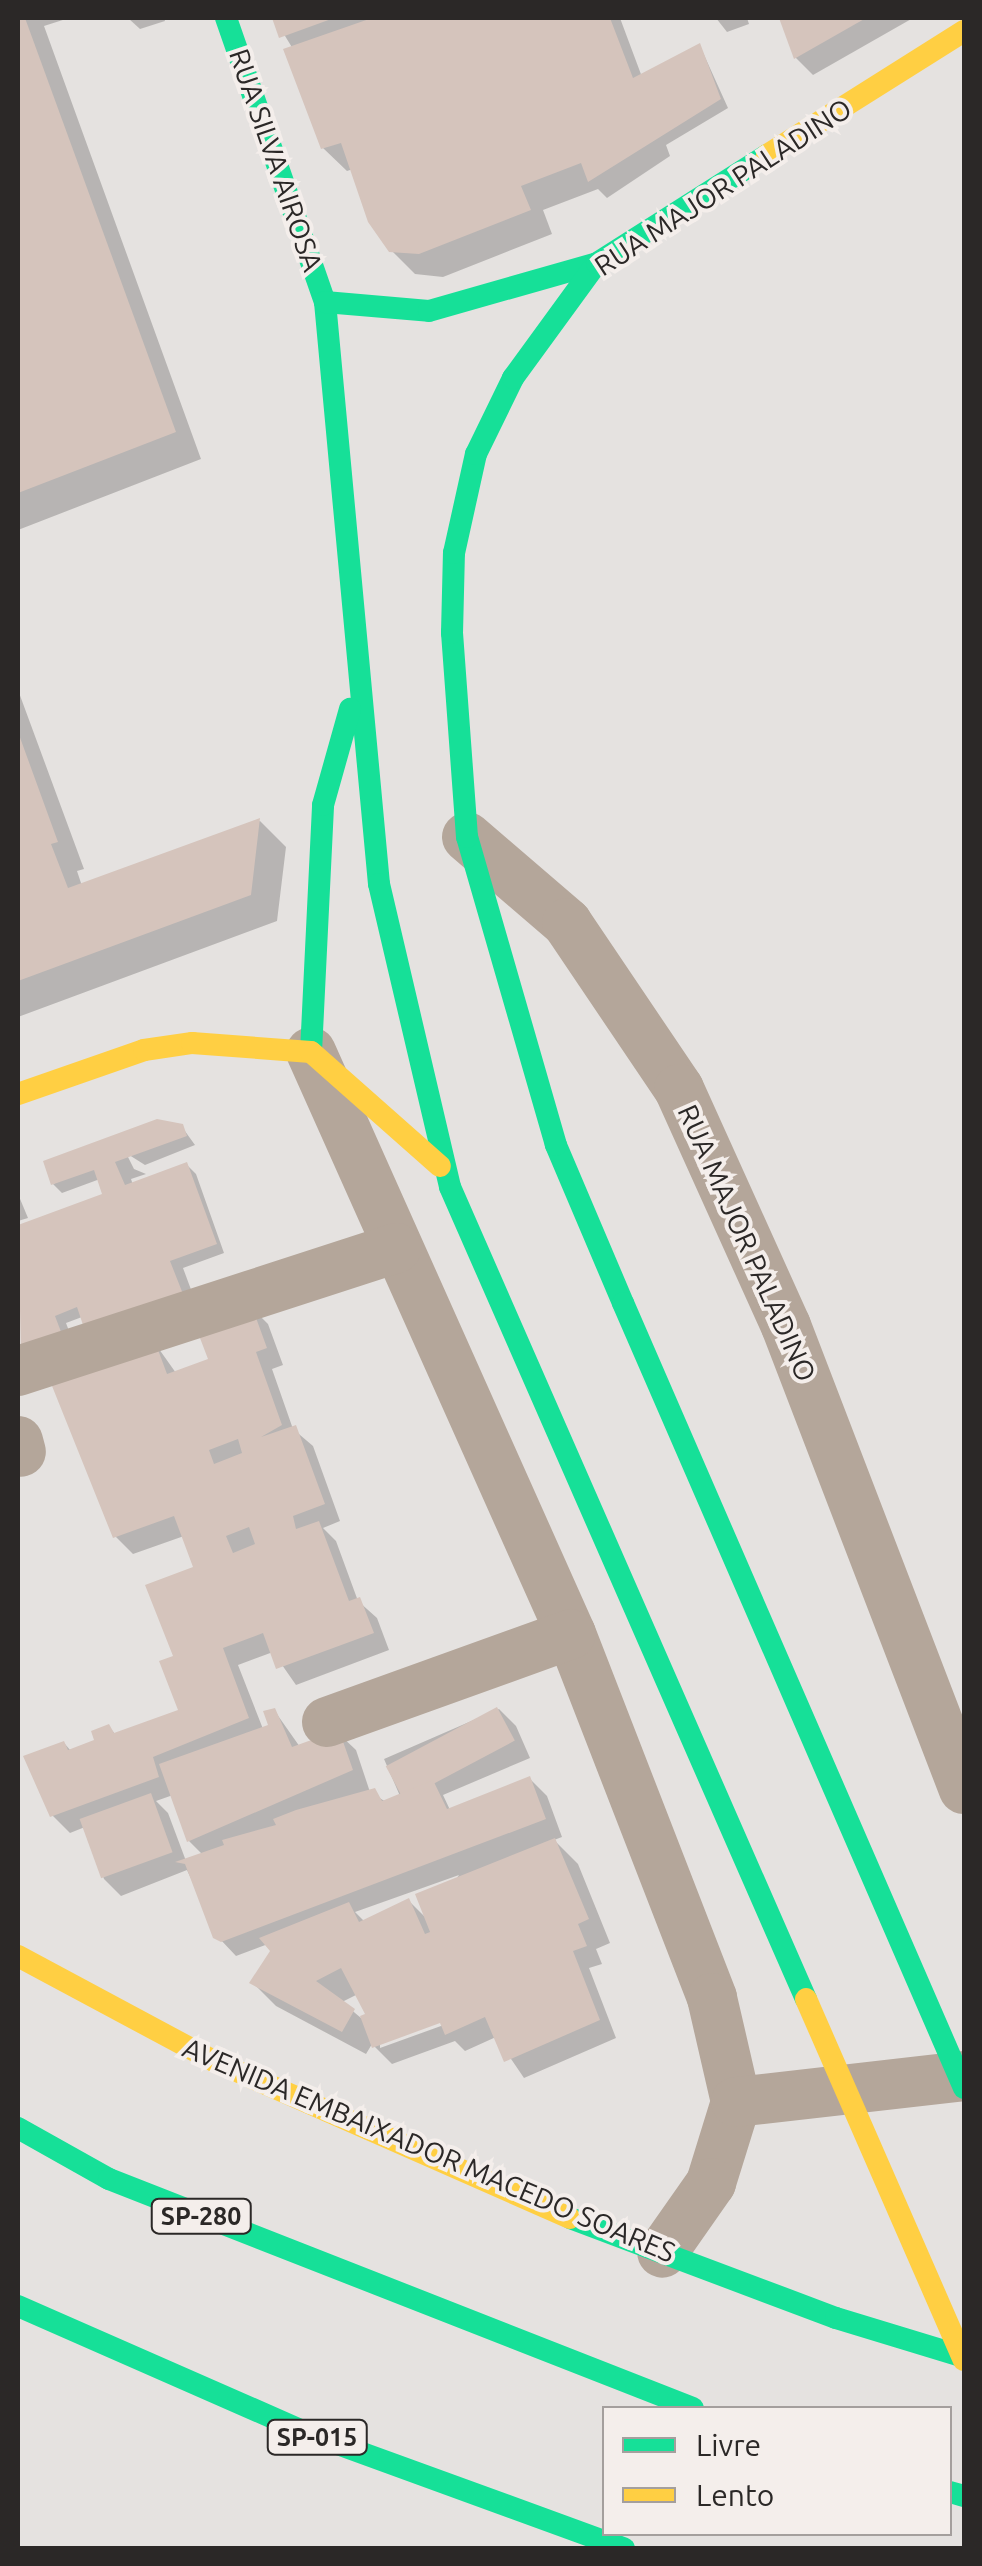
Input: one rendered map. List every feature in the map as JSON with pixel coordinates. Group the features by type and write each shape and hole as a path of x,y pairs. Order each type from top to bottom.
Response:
{"main road":[{"name":"RUA SILVA AIROSA","path":"226,18 326,302"},
{"name":"RUA MAJOR PALADINO","path":"467,837 452,632 454,553 476,454 513,378 597,263 964,31"},
{"path":"597,263 429,312 326,302 345,460 359,678 379,884 445,1176 964,2358"},
{"path":"311,1052 323,805 359,678"},
{"path":"467,837 556,1145 964,2088"},
{"path":"18,1094 144,1050 192,1042 311,1052 445,1176"},
{"name":"AVENIDA EMBAIXADOR MACEDO SOARES","path":"18,1956 214,2061 662,2252 836,2318 964,2358"},
{"name":"SP-280","path":"18,2128 109,2179 688,2406"},
{"name":"SP-015","path":"18,2306 310,2434 624,2548"}],"street":[{"name":"RUA MAJOR PALADINO","path":"467,837 567,923 680,1089 786,1326 964,1788"},
{"path":"311,1052 572,1634 712,1998 736,2102 710,2182 662,2252"},
{"path":"18,1372 396,1248"},
{"path":"327,1722 572,1634"},
{"path":"736,2102 964,2076"}],"building":[{"path":"18,18 25,18 176,432 18,493"},
{"path":"272,18 334,18 279,38"},
{"path":"372,18 610,18 633,78 700,43 721,99 588,182 581,163 521,186 531,210 419,254 389,252 368,222 341,143 321,149 283,49"},
{"path":"779,18 866,18 794,59"},
{"path":"18,732 58,842 51,844 68,888 260,818 251,895 18,981"},
{"path":"157,1119 183,1124 187,1136 115,1162 125,1185 187,1162 217,1244 170,1261 183,1294 84,1328 77,1307 55,1316 63,1337 21,1353 18,1225 102,1194 94,1170 51,1185 43,1161"},
{"path":"251,1304 267,1348 256,1352 282,1425 261,1437 296,1425 325,1504 293,1516 296,1529 319,1521 349,1601 360,1597 374,1633 276,1669 263,1633 223,1648 249,1718 153,1757 159,1777 50,1817 23,1756 64,1741 68,1750 94,1740 91,1731 109,1724 114,1733 178,1710 159,1661 173,1656 145,1585 193,1567 174,1516 113,1538 48,1376 154,1339 167,1374 208,1359 195,1325","holes":["238,1439 242,1453 214,1464 209,1450","249,1527 255,1544 233,1553 226,1536"]},
{"path":"497,1707 515,1741 404,1800 386,1766"},
{"path":"275,1708 292,1747 339,1730 353,1770 187,1842 159,1764 268,1725 263,1711"},
{"path":"530,1776 546,1819 221,1942 213,1938 185,1864 175,1862 224,1845 222,1840 276,1825 273,1819 296,1810 375,1788 382,1801 433,1780 447,1809"},
{"path":"151,1793 173,1852 101,1878 80,1819"},
{"path":"555,1838 589,1919 578,1924 587,1946 573,1951 600,2020 504,2062 485,2017 445,2035 440,2023 372,2048 360,2016 365,2014 341,1968 316,1981 355,2009 342,2032 249,1983 270,1951 259,1938 349,1902 359,1922 409,1898 425,1934 430,1932 415,1894"}],"traffic: fast":[{"path":"226,18 325,302 379,884 450,1187"},
{"path":"623,1303 556,1145 467,837 452,633 454,553 476,454 513,378 597,263 767,155"},
{"path":"325,302 429,311 597,263"},
{"path":"311,1052 323,805 350,709"},
{"path":"450,1187 806,1999"},
{"path":"623,1303 964,2088"},
{"path":"18,2128 109,2179 688,2406"},
{"path":"570,2218 836,2318 964,2357"},
{"path":"18,2306 310,2434 624,2548"},
{"path":"952,2493 964,2496"}],"traffic: slow":[{"path":"767,155 964,31"},
{"path":"18,1094 144,1050 192,1043 311,1052 440,1166"},
{"path":"18,1956 214,2061 570,2218"},
{"path":"806,1999 964,2360"}]}
